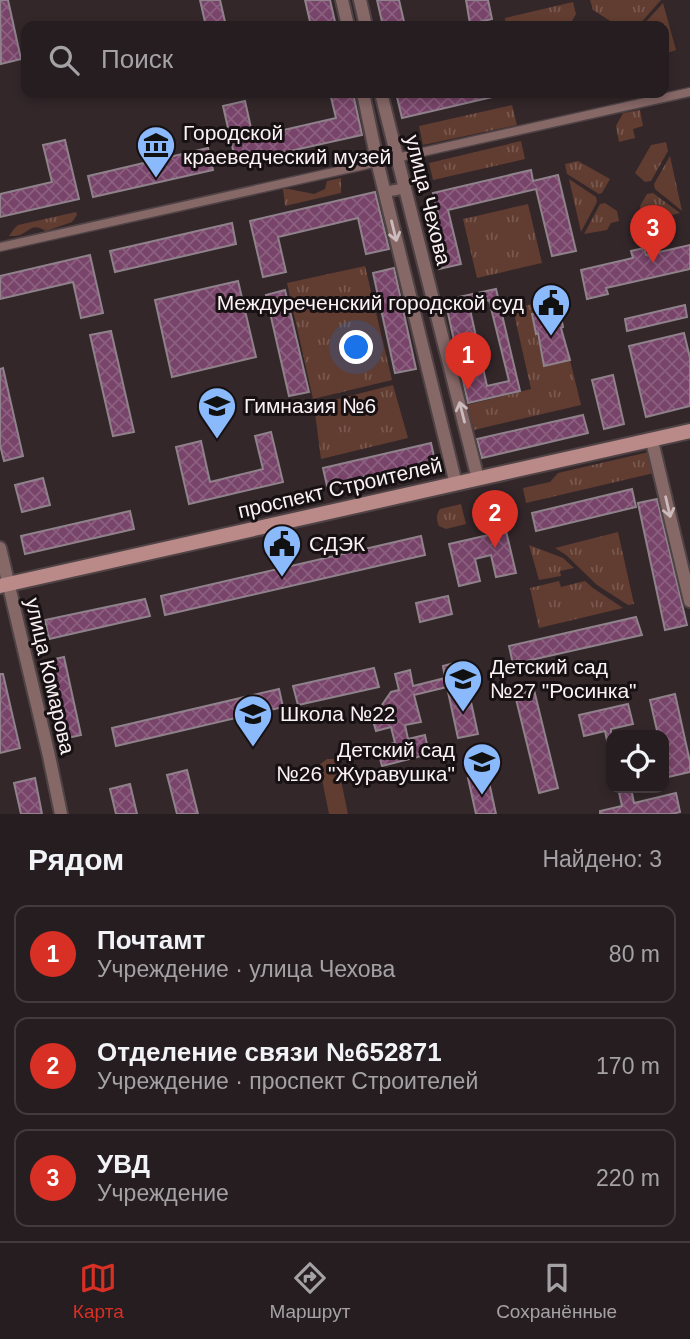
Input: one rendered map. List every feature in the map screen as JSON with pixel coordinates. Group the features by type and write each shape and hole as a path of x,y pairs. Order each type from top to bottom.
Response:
{"main road":[{"name":"проспект Строителей","path":"4,585 690,431"}],"street":[{"path":"342,0 347,21"},
{"path":"360,0 365,21"},
{"path":"669,97 690,92"},
{"name":"улица Чехова","path":"364,98 456,484"},
{"name":"улица Чехова","path":"383,98 478,479"},
{"path":"0,247 663,98"},
{"path":"373,138 392,134"},
{"path":"385,192 406,188"},
{"path":"652,441 690,601"},
{"name":"улица Комарова","path":"0,548 4,585 49,756 61,814"}],"green space":[{"path":"590,0 661,0 642,21 610,21 593,10"},
{"path":"573,2 576,14 572,21 505,21 505,18"},
{"path":"663,3 668,21 647,21"},
{"path":"669,25 676,50 669,52"},
{"path":"512,105 517,125 423,145 419,126"},
{"path":"640,110 643,126 633,129 635,138 619,142 616,126 623,113"},
{"path":"521,141 525,159 433,180 429,163"},
{"path":"666,142 668,151 651,181 645,182 635,173 651,145"},
{"path":"670,156 682,211 655,189 654,184"},
{"path":"578,161 610,179 602,193 599,194 567,174 565,164"},
{"path":"341,178 341,193 285,206 283,189 314,194 325,189 327,181"},
{"path":"569,179 596,197 597,202 581,232"},
{"path":"653,193 680,213 659,218 651,214 642,216 640,206 647,194"},
{"path":"605,203 617,211 619,221 611,223 607,230 584,234 600,204"},
{"path":"528,204 542,263 477,278 463,219"},
{"path":"76,212 72,222 46,231 34,227 20,235 9,236 18,225"},
{"path":"365,266 392,380 313,399 287,283"},
{"path":"537,303 539,312 532,314 544,366 570,360 581,405 474,430 467,405 531,389 513,309"},
{"path":"357,348 366,384 343,390 333,354"},
{"path":"393,385 408,438 321,459 314,405"},
{"path":"649,452 654,473 526,503 523,488 550,482 558,473"},
{"path":"493,497 502,503 503,512 497,517 480,521 475,501"},
{"path":"461,504 466,524 446,529 439,526 437,517 440,509"},
{"path":"618,532 634,604 628,605 597,585 555,548"},
{"path":"529,545 563,558 574,568 560,571 561,576 539,580"},
{"path":"559,581 561,587 585,581 623,608 539,628 530,588"},
{"path":"327,759 337,761 348,814 329,814 319,765"}],"building":[{"path":"0,0 8,0 21,59 1,64"},
{"path":"200,0 220,0 225,21 205,21"},
{"path":"305,0 330,0 335,21 310,21"},
{"path":"377,0 399,0 404,21 382,21"},
{"path":"466,0 488,0 492,19 470,21"},
{"path":"331,98 354,98 362,135 236,163 223,106 245,101 253,137 336,118"},
{"path":"397,98 488,98 402,118"},
{"path":"65,140 79,199 0,217 0,194 52,182 43,145"},
{"path":"208,148 213,170 93,197 88,176"},
{"path":"531,170 533,181 558,175 576,251 552,256 536,189 448,210 461,264 439,269 427,221 439,218 433,193"},
{"path":"375,192 389,249 366,254 358,218 278,237 286,272 263,277 250,221"},
{"path":"232,223 236,244 115,272 110,251"},
{"path":"690,245 690,269 606,288 608,294 587,299 581,270 633,258 631,251 644,248 646,255"},
{"path":"90,255 103,313 81,318 73,282 0,299 0,276"},
{"path":"394,268 416,369 395,373 373,273"},
{"path":"238,281 256,357 172,377 155,300"},
{"path":"496,289 520,391 468,403 445,300","holes":["489,300 509,381 487,386 469,305"]},
{"path":"285,290 309,392 289,396 266,295"},
{"path":"685,305 687,317 627,331 625,319"},
{"name":"Междуреченский городской суд","path":"559,307 561,328 570,360 544,366 532,314"},
{"path":"111,331 134,432 113,436 90,335"},
{"path":"684,333 690,358 690,406 646,417 629,346"},
{"path":"3,368 23,456 4,461 0,445 0,369"},
{"path":"613,375 624,424 604,429 592,380"},
{"path":"583,415 588,433 482,458 477,439"},
{"path":"271,432 283,482 189,504 176,447 201,441 210,482 263,469 255,436"},
{"path":"431,443 435,461 327,486 323,468"},
{"path":"43,478 50,505 22,512 15,485"},
{"path":"632,489 636,507 536,531 532,513"},
{"path":"657,499 687,625 665,630 638,503"},
{"path":"130,511 134,529 25,554 21,536"},
{"path":"506,531 516,573 496,577 491,555 475,559 480,581 459,586 449,544"},
{"path":"421,536 425,555 165,615 161,596"},
{"path":"448,596 452,614 420,622 416,603"},
{"path":"145,599 150,616 49,639 45,620"},
{"path":"636,617 642,635 513,664 509,646"},
{"path":"64,657 81,735 63,739 46,661"},
{"name":"Детский сад №27 \"Росинка\"","path":"462,661 478,734 458,738 447,687 414,695 421,722 405,725 408,739 425,735 429,754 382,766 377,747 395,743 391,727 376,731 371,714 377,712 391,692 399,690 395,674 410,670 413,686 445,678 443,666"},
{"path":"374,668 379,687 298,705 293,686"},
{"path":"0,674 3,674 20,748 0,753"},
{"path":"279,689 283,707 116,746 112,728"},
{"path":"534,690 558,788 539,793 515,695"},
{"path":"675,694 690,772 669,777 669,730 657,730 650,700"},
{"path":"628,704 633,724 606,730 606,736 605,731 584,736 579,715"},
{"path":"187,770 198,814 177,814 167,775"},
{"name":"Детский сад №26 \"Журавушка\"","path":"487,773 496,814 476,814 468,778"},
{"path":"35,778 42,814 21,814 14,783"},
{"path":"130,784 137,814 116,814 110,789"},
{"path":"619,793 632,793 634,803 676,793 680,812 600,814 600,811 622,806"}],"place":[{"name":"Городской краеведческий музей","path":"156,179"},
{"name":"УВД","path":"653,263"},
{"name":"Междуреченский городской суд","path":"551,337"},
{"name":"Почтамт","path":"468,390"},
{"name":"Гимназия №6","path":"217,440"},
{"name":"Отделение связи №652871","path":"495,548"},
{"name":"СДЭК","path":"282,578"},
{"name":"Детский сад №27 \"Росинка\"","path":"463,713"},
{"name":"Школа №22","path":"253,748"},
{"name":"Детский сад №26 \"Журавушка\"","path":"482,796"}]}
